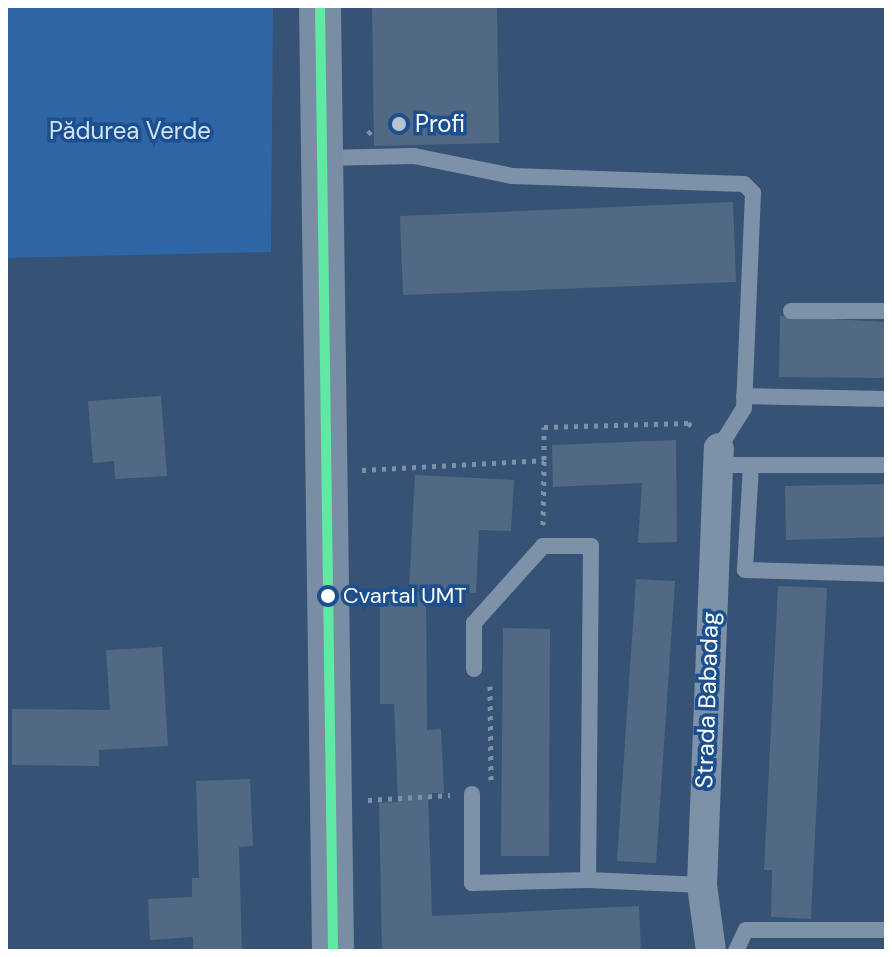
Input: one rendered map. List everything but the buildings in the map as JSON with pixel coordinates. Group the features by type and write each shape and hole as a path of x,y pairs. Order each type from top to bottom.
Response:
{"main road":[{"path":"320,6 333,951"}],"street":[{"name":"Strada Babadag","path":"711,951 702,885 718,456"}],"lane":[{"path":"323,158 414,156 512,176 744,184 753,193 744,396 718,456 751,465 886,465"},
{"path":"791,311 886,311"},
{"path":"744,396 886,399"},
{"path":"751,465 745,570 886,574"},
{"path":"474,669 474,623 543,546 591,546 588,880"},
{"path":"472,794 472,883 588,880 702,885"},
{"path":"736,951 746,930 886,930"}],"path":[{"path":"543,546 544,427 688,423 718,456"},
{"path":"356,470 544,460"},
{"path":"359,800 491,793 490,685 474,669"}],"green space":[{"name":"Pădurea Verde","path":"6,6 273,6 271,252 6,258"}],"transit line":[{"path":"320,6 333,951"}],"place":[{"name":"Profi","path":"399,124"},
{"name":"Cvartal UMT","path":"328,596"}]}
